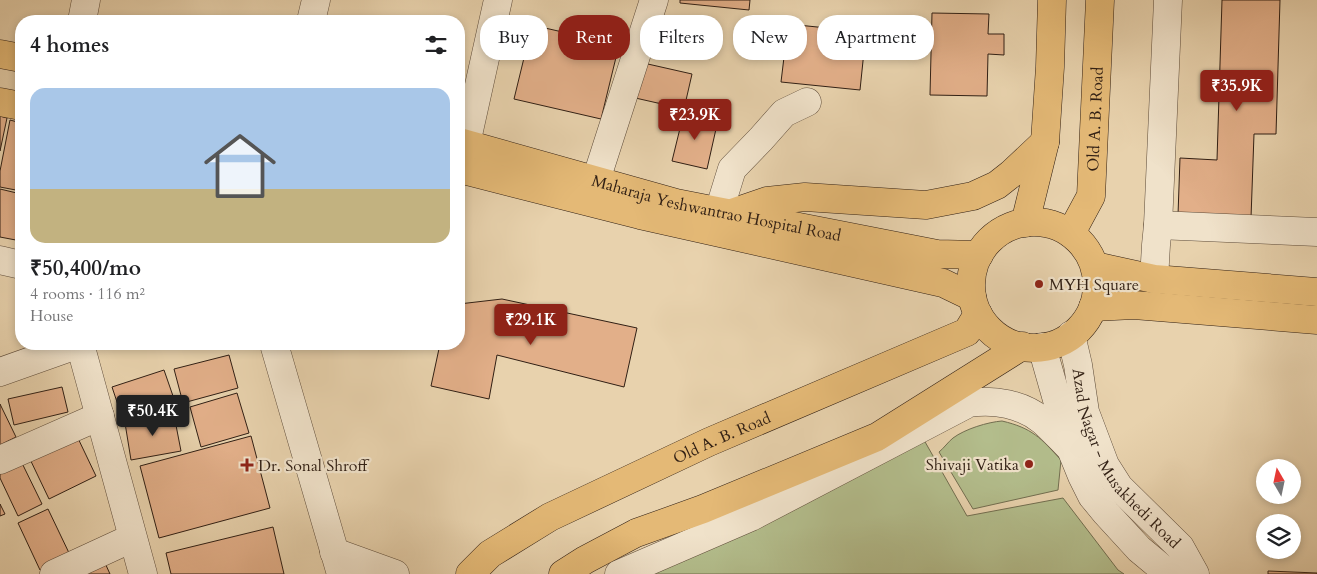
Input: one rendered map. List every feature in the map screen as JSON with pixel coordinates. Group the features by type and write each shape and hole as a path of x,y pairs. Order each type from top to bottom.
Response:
{"main road":[{"path":"1025,223 1045,142 1052,0"},
{"name":"Old A. B. Road","path":"1071,233 1091,196 1100,0"},
{"path":"0,54 15,57"},
{"path":"0,102 15,105"},
{"path":"725,212 767,201 805,197 926,206 973,196 997,185 1012,174 1045,142"},
{"name":"Maharaja Yeshwantrao Hospital Road","path":"465,152 596,180 676,203 937,254 979,255"},
{"name":"Maharaja Yeshwantrao Hospital Road","path":"465,152 640,215 942,283 975,305"},
{"path":"563,574 636,533 703,509 877,437 1032,347 1062,342 1086,321 1093,308 1098,287 1095,266 1086,248 1071,233 1049,224 1037,222 1011,227 998,234 987,243 979,255 972,275 975,305 989,328 1004,340 1032,347"},
{"path":"1095,266 1154,279 1317,292"},
{"name":"Old A. B. Road","path":"470,574 490,554 550,517 709,442 967,332 975,305"},
{"path":"1093,308 1134,305 1317,320"}],"street":[{"path":"83,15 86,0"},
{"path":"313,15 316,0"},
{"path":"465,135 498,0"},
{"path":"596,180 654,0"},
{"path":"1154,279 1168,0"},
{"path":"725,212 732,169 784,113 807,102"},
{"path":"1158,224 1317,232"},
{"path":"0,260 15,263"},
{"name":"Azad Nagar - Musakhedi Road","path":"1071,335 1078,365 1085,412 1105,465 1119,487 1180,547 1195,574"},
{"name":"Azad Nagar - Musakhedi Road","path":"1032,347 1071,449 1092,496 1139,549 1163,569 1177,574"},
{"path":"0,372 62,350"},
{"path":"81,350 143,574"},
{"path":"276,350 337,563 395,574"},
{"path":"619,574 751,517 969,403 982,401 1003,402 1021,408 1042,420 1071,449"},
{"path":"0,460 100,416"},
{"path":"54,574 132,538"}],"green space":[{"path":"1002,421 1029,431 1048,446 1061,460 1058,490 973,509 939,452 953,438 970,429"},
{"path":"924,440 967,516 1063,498 1118,570 1124,574 644,574"}],"building":[{"path":"680,0 750,0 749,10 680,3"},
{"path":"1222,0 1280,0 1276,134 1254,134 1251,218 1178,215 1180,158 1217,160"},
{"path":"932,13 989,14 988,34 1004,34 1004,55 988,54 987,96 930,95 931,60 934,60 934,15"},
{"path":"807,26 817,27 817,60 863,60 860,90 781,82 784,60 807,60"},
{"path":"548,29 558,31 558,60 615,60 601,119 514,99 523,60 548,60"},
{"path":"639,62 692,74 684,109 631,97"},
{"path":"684,112 718,120 707,169 672,161"},
{"path":"0,116 7,118 0,151"},
{"path":"10,120 15,121 15,190 0,187 0,171"},
{"path":"0,189 15,193 15,240 0,237"},
{"path":"502,299 637,328 624,387 497,355 489,399 431,386 439,350 465,350 465,303"},
{"path":"229,355 238,388 183,403 174,369"},
{"path":"164,370 173,396 121,414 112,387"},
{"path":"62,387 68,412 14,425 8,399"},
{"path":"237,393 249,433 201,447 190,407"},
{"path":"0,404 16,437 0,445"},
{"path":"174,415 181,451 131,460 125,423"},
{"path":"75,432 96,476 49,499 28,455"},
{"path":"251,436 270,508 159,538 140,466"},
{"path":"20,459 42,504 18,516 0,478 0,469"},
{"path":"0,504 5,514 0,516"},
{"path":"48,509 70,555 40,570 18,523"},
{"path":"273,527 284,574 171,574 166,553"},
{"path":"105,563 110,574 81,574"},
{"path":"1268,571 1317,573 1317,574 1268,574"}],"place":[{"name":"MYH Square","path":"1039,284"},
{"name":"Shivaji Vatika","path":"1029,464"},
{"name":"Dr. Sonal Shroff","path":"247,465"}]}
